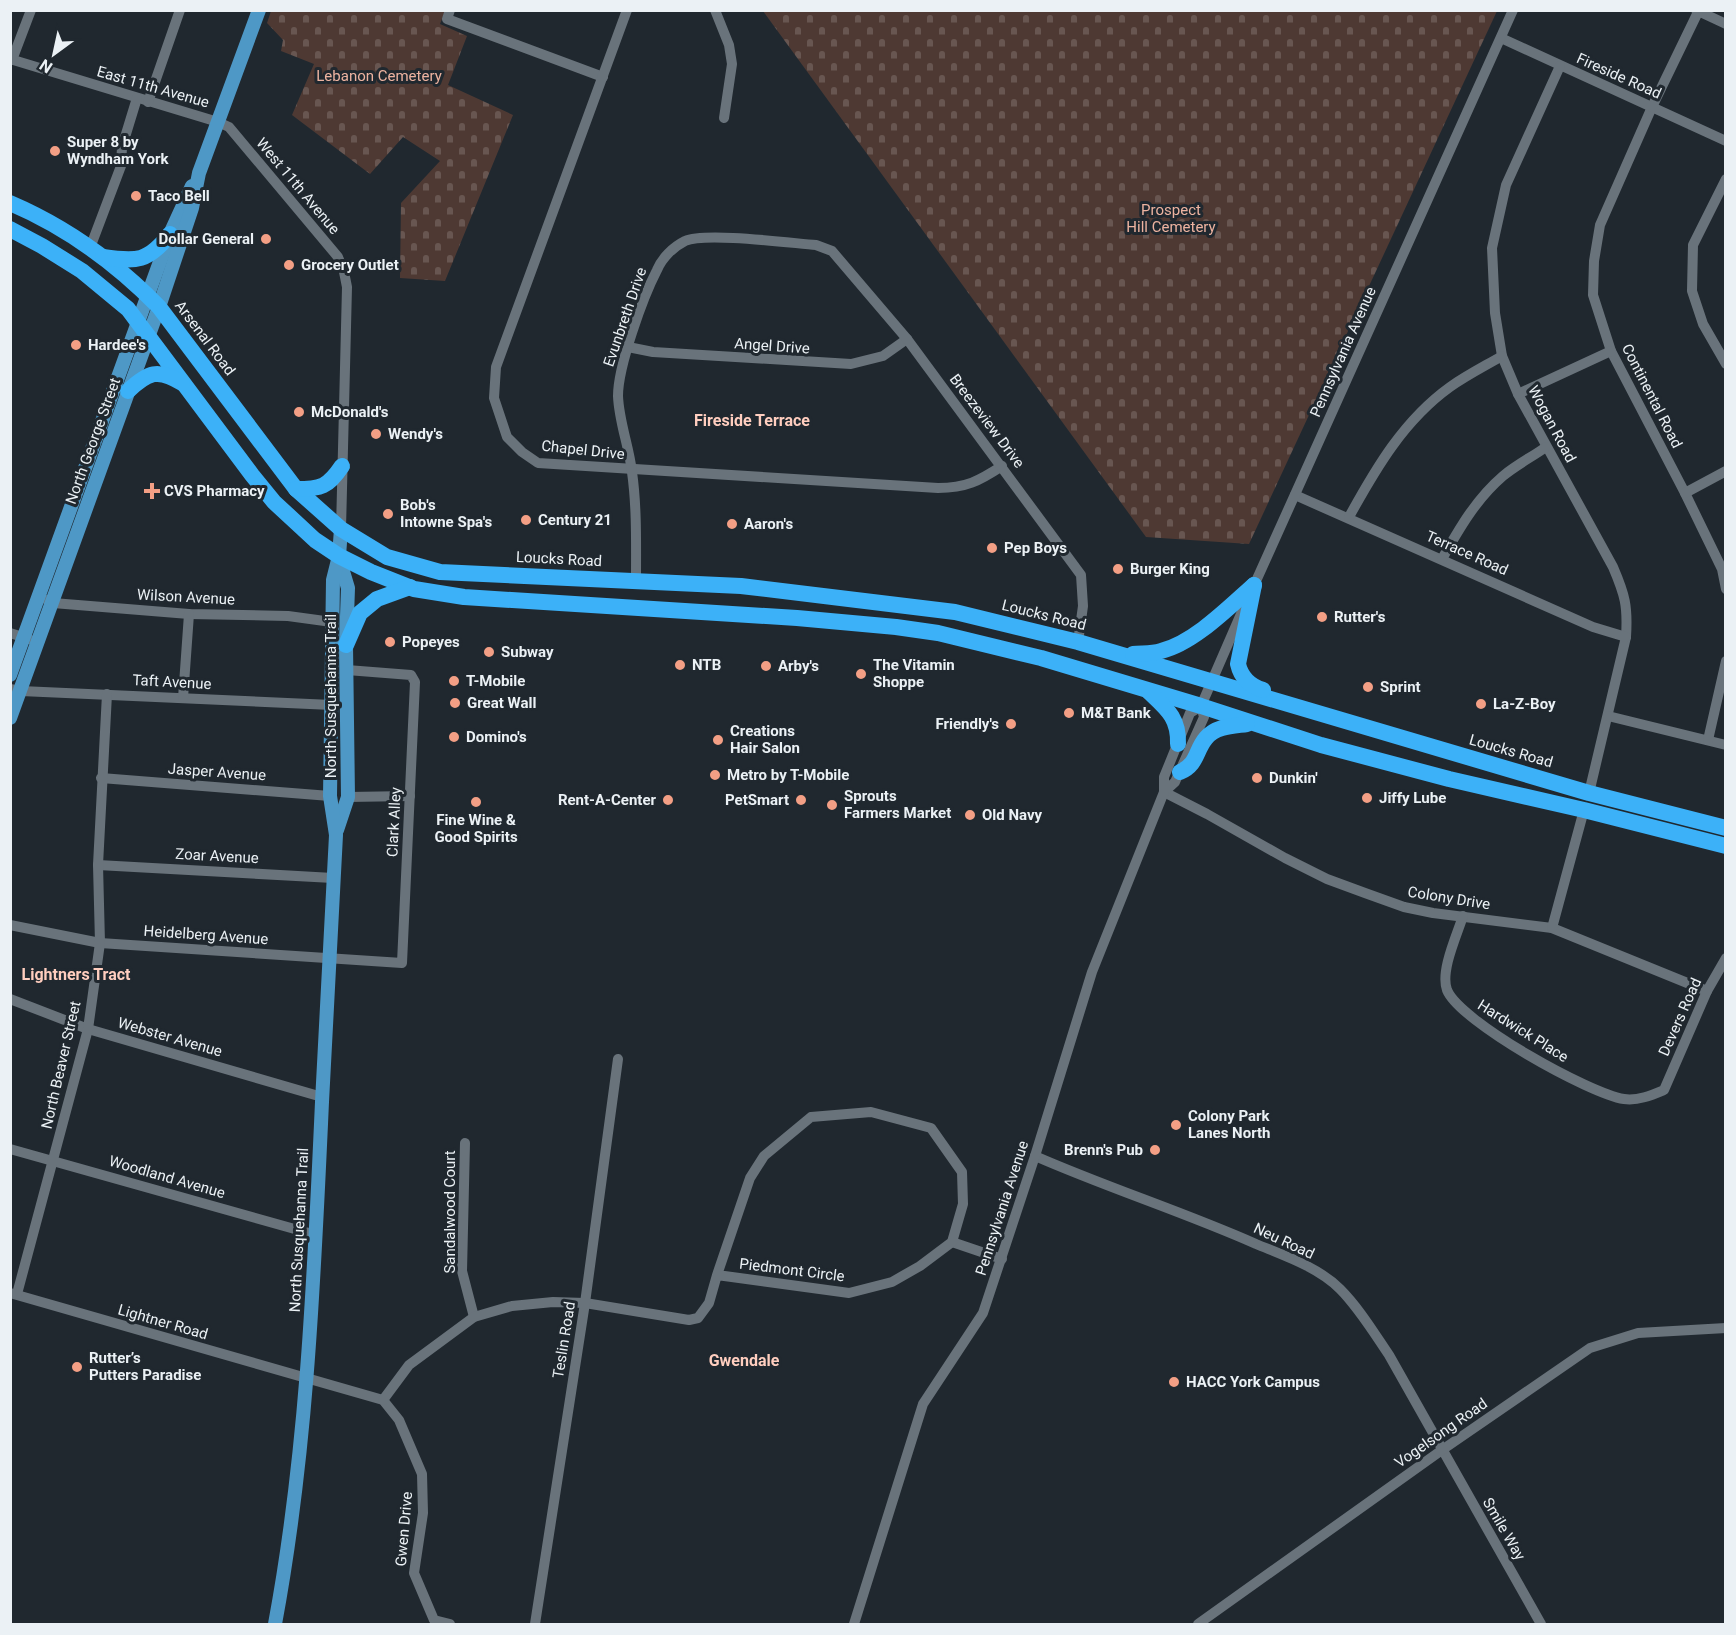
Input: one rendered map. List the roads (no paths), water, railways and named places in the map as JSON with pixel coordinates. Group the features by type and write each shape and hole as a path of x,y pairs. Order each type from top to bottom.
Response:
{"highway":[{"name":"Arsenal Road","path":"10,203 43,219 96,252 153,301 296,489 341,529"},
{"path":"10,229 82,271 121,302 274,502 308,534 339,556 371,572 410,587 464,597 797,618 938,633 994,646 1201,706 1321,745 1725,846"},
{"path":"96,252 130,261 158,250 170,234"},
{"path":"128,390 141,379 152,374 169,375 184,384"},
{"path":"296,489 325,486 333,480 342,466"},
{"name":"Loucks Road","path":"341,529 387,557 440,572 741,586 955,612 1125,655 1589,793 1725,828"},
{"path":"1125,655 1162,651 1182,642 1216,618 1254,585"},
{"path":"1254,585 1250,610 1243,630 1238,664 1240,671 1252,687 1280,696 1299,707"},
{"path":"346,645 360,614 377,599 410,587"},
{"path":"1146,690 1173,717 1179,730 1179,744"},
{"path":"1180,772 1190,767 1206,737 1222,727 1254,724"}],"main road":[{"name":"North George Street","path":"153,301 170,234 183,202 199,173 259,10"},
{"name":"North George Street","path":"10,718 31,640 39,597 153,301 192,208 199,173"},
{"name":"North George Street","path":"10,675 53,603 128,390 143,328"},
{"name":"North Susquehanna Trail","path":"275,1624 291,1529 308,1379 336,835 330,796 332,622 333,580 339,556 341,529"},
{"name":"North Susquehanna Trail","path":"336,835 348,797 346,645 348,588 339,556"}],"street":[{"path":"11,60 31,10"},
{"path":"96,252 121,166 122,147 180,10"},
{"path":"450,10 447,19 603,77"},
{"name":"Chapel Drive","path":"627,10 495,366 494,398 507,437 522,452 538,463 938,488 959,488 980,480 1002,466"},
{"path":"715,10 729,45 732,64 724,118"},
{"name":"Pennsylvania Avenue","path":"854,1624 923,1404 982,1313 1002,1259 1092,972 1164,792 1164,777 1190,713 1201,706 1213,680 1513,10"},
{"path":"1697,11 1725,24"},
{"name":"Continental Road","path":"1697,11 1600,225 1593,295 1611,351 1722,569 1725,589"},
{"name":"Fireside Road","path":"1501,38 1725,141"},
{"name":"East 11th Avenue","path":"11,60 218,122"},
{"name":"Wogan Road","path":"1560,66 1506,184 1492,249 1495,313 1502,356 1518,394 1613,567 1628,611 1626,637 1589,793"},
{"name":"West 11th Avenue","path":"218,122 229,127 279,186 338,257 344,272 347,287 341,529"},
{"path":"1725,179 1693,245 1692,291 1703,324 1725,364"},
{"name":"Evunbreth Drive","path":"636,581 636,523 632,470 621,426 618,394 621,370 628,347 657,268 671,250 686,240 706,237 816,245"},
{"name":"Breezeview Drive","path":"816,245 832,251 907,339 1080,575 1083,606 1078,642"},
{"name":"Angel Drive","path":"628,347 653,352 851,364 884,356 907,339"},
{"path":"1518,394 1611,351"},
{"path":"1349,517 1376,468 1395,440 1419,414 1449,387 1502,356"},
{"path":"1442,559 1466,518 1486,492 1504,476 1546,447"},
{"path":"1685,493 1725,471"},
{"name":"Terrace Road","path":"1296,495 1593,627 1626,637"},
{"name":"Wilson Avenue","path":"39,597 53,603 189,614 288,616 332,622"},
{"path":"183,698 189,614"},
{"path":"10,633 31,640"},
{"path":"1708,740 1725,661"},
{"name":"Clark Alley","path":"347,670 411,675 415,682 402,963"},
{"name":"Taft Avenue","path":"16,690 332,705"},
{"name":"North Beaver Street","path":"14,1293 53,1161 87,1029 100,942 98,865 107,694"},
{"name":"Pennsylvania Avenue","path":"1164,792 1176,782 1204,717 1201,706"},
{"path":"1608,716 1725,745"},
{"name":"Jasper Avenue","path":"101,778 330,796"},
{"name":"Colony Drive","path":"1164,792 1328,879 1404,907 1433,913 1552,928 1707,991"},
{"path":"348,797 410,796"},
{"path":"1552,928 1584,810"},
{"name":"Zoar Avenue","path":"98,865 333,878"},
{"name":"Hardwick Place","path":"1463,916 1446,969 1445,982 1451,998 1464,1011 1540,1063 1606,1095 1627,1100 1664,1090"},
{"name":"Heidelberg Avenue","path":"10,925 100,942 402,963"},
{"name":"Devers Road","path":"1664,1090 1707,991 1725,958"},
{"name":"Webster Avenue","path":"10,999 87,1029 322,1097"},
{"name":"Teslin Road","path":"535,1624 585,1303 618,1059"},
{"name":"Piedmont Circle","path":"871,1112 931,1128 962,1173 963,1204 952,1242 920,1266 892,1282 849,1293 717,1275 750,1178 764,1156 812,1117 871,1112"},
{"name":"Sandalwood Court","path":"465,1143 462,1271 474,1317"},
{"name":"Woodland Avenue","path":"10,1149 316,1235"},
{"name":"Neu Road","path":"1035,1156 1211,1224 1305,1265 1340,1288 1389,1355 1442,1450"},
{"path":"952,1242 1002,1259"},
{"path":"308,1379 383,1400 409,1365 474,1317 512,1306 553,1302 585,1303 689,1320 698,1318 708,1303 717,1275"},
{"name":"Lightner Road","path":"14,1293 308,1379"},
{"name":"Vogelsong Road","path":"1198,1624 1442,1450 1590,1348 1638,1333 1725,1328"},
{"name":"Gwen Drive","path":"383,1400 399,1420 422,1474 423,1513 414,1573 434,1620 450,1624"},
{"name":"Smile Way","path":"1442,1450 1541,1624"}],"place":[{"name":"Super 8 by Wyndham York","path":"55,151"},
{"name":"Taco Bell","path":"136,196"},
{"name":"Dollar General","path":"266,239"},
{"name":"Grocery Outlet","path":"289,265"},
{"name":"Hardee's","path":"76,345"},
{"name":"McDonald's","path":"299,412"},
{"name":"Wendy's","path":"376,434"},
{"name":"CVS Pharmacy","path":"152,491"},
{"name":"Bob's Intowne Spa's","path":"388,514"},
{"name":"Century 21","path":"526,520"},
{"name":"Aaron's","path":"732,524"},
{"name":"Pep Boys","path":"992,548"},
{"name":"Burger King","path":"1118,569"},
{"name":"Rutter's","path":"1322,617"},
{"name":"Popeyes","path":"390,642"},
{"name":"Subway","path":"489,652"},
{"name":"NTB","path":"680,665"},
{"name":"Arby's","path":"766,666"},
{"name":"The Vitamin Shoppe","path":"861,674"},
{"name":"T-Mobile","path":"454,681"},
{"name":"Sprint","path":"1368,687"},
{"name":"Great Wall","path":"455,703"},
{"name":"La-Z-Boy","path":"1481,704"},
{"name":"M&T Bank","path":"1069,713"},
{"name":"Friendly's","path":"1011,724"},
{"name":"Domino's","path":"454,737"},
{"name":"Creations Hair Salon","path":"718,740"},
{"name":"Metro by T-Mobile","path":"715,775"},
{"name":"Dunkin'","path":"1257,778"},
{"name":"Jiffy Lube","path":"1367,798"},
{"name":"Rent-A-Center","path":"668,800"},
{"name":"PetSmart","path":"801,800"},
{"name":"Fine Wine & Good Spirits","path":"476,802"},
{"name":"Sprouts Farmers Market","path":"832,805"},
{"name":"Old Navy","path":"970,815"},
{"name":"Colony Park Lanes North","path":"1176,1125"},
{"name":"Brenn's Pub","path":"1155,1150"},
{"name":"Rutter’s Putters Paradise","path":"77,1367"},
{"name":"HACC York Campus","path":"1174,1382"}],"district":[{"name":"Fireside Terrace","path":"752,420"},
{"name":"Lightners Tract","path":"76,974"},
{"name":"Gwendale","path":"744,1360"}],"park label":[{"name":"Lebanon Cemetery","path":"379,76"},
{"name":"Prospect Hill Cemetery","path":"1171,218"}]}
